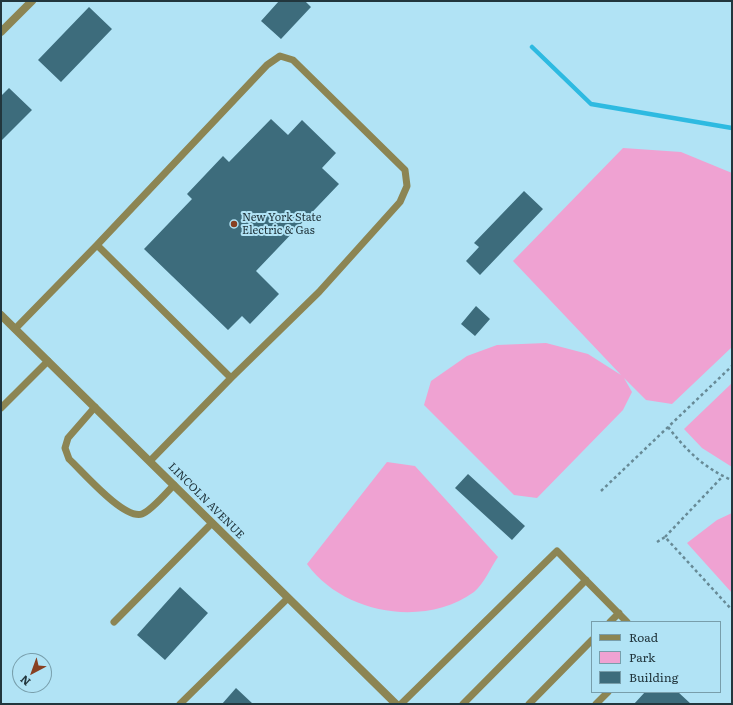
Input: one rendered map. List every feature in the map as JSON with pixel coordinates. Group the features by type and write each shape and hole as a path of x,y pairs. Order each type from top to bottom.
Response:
{"street":[{"path":"1,32 32,1"},
{"name":"LINCOLN AVENUE","path":"1,315 396,704"}],"lane":[{"path":"15,329 97,245 267,65 280,56 293,60 405,170 407,186 400,202 319,292 231,378 150,462"},
{"path":"97,245 231,378"},
{"path":"1,408 48,361"},
{"path":"95,407 68,438 65,448 69,459 120,508 132,515 143,514 174,485"},
{"path":"114,622 212,523"},
{"path":"401,704 557,551 627,621"},
{"path":"463,704 586,580"},
{"path":"180,704 288,598"},
{"path":"611,621 619,614"},
{"path":"528,704 591,641"},
{"path":"596,704 607,693"}],"path":[{"path":"601,492 732,366"},
{"path":"668,427 683,446 704,466 732,480"},
{"path":"657,542 665,537 723,476"},
{"path":"665,537 732,610"}],"green space":[{"path":"623,148 681,152 732,173 732,347 672,404 646,400 624,378 632,392 623,410 537,498 514,495 424,405 431,381 467,356 497,345 546,343 588,354 621,375 513,261"},
{"path":"732,383 732,467 702,448 684,429"},
{"path":"387,462 415,466 498,557 478,589 474,592 454,603 432,610 409,612 385,610 362,604 341,595 322,581 307,564"},
{"path":"732,513 732,593 687,543 717,520"}],"building":[{"path":"279,1 305,1 311,7 281,39 261,21"},
{"path":"89,7 112,29 61,82 38,60"},
{"path":"9,88 32,110 1,141 1,96"},
{"name":"New York State Electric & Gas","path":"271,119 288,135 302,120 336,153 322,168 339,184 256,271 279,294 250,324 242,316 228,330 144,249 192,199 187,194 223,156 229,162"},
{"path":"524,191 543,209 480,275 466,261 479,247 474,243"},
{"path":"476,306 490,319 475,336 461,324"},
{"path":"468,474 525,526 512,540 455,488"},
{"path":"180,587 208,613 165,660 137,635"},
{"path":"236,688 253,704 222,704"},
{"path":"644,693 679,693 691,704 634,704"}],"waterway":[{"path":"532,47 591,104 732,128"}],"place":[{"name":"New York State Electric & Gas","path":"234,224"}]}
